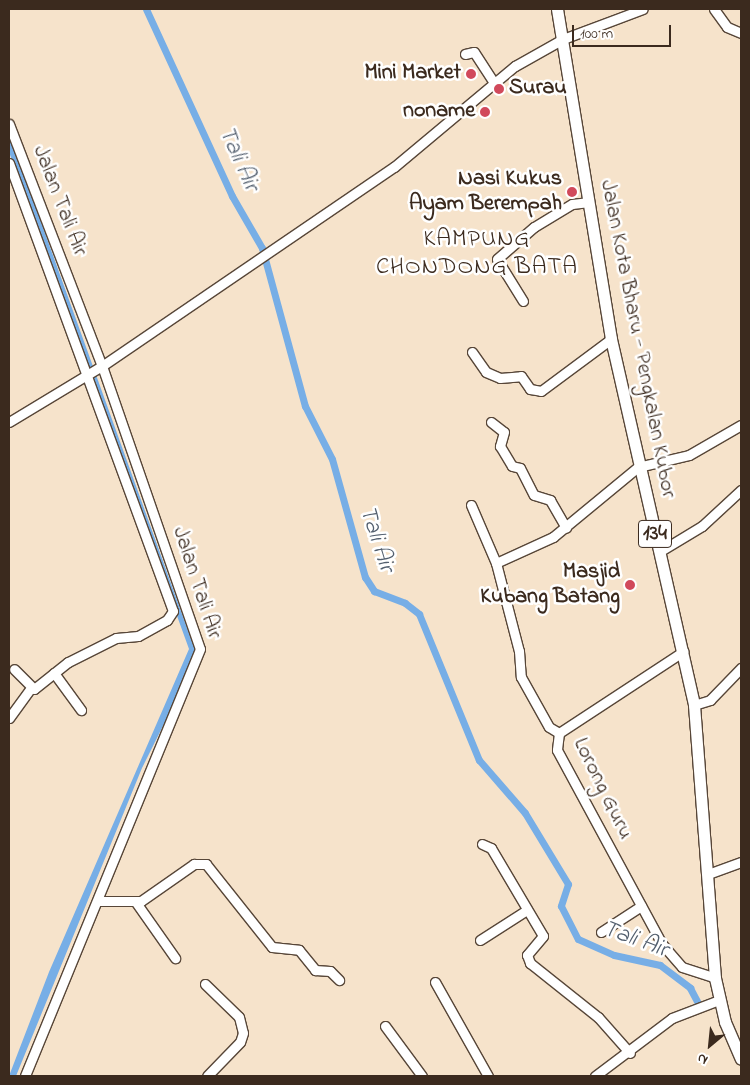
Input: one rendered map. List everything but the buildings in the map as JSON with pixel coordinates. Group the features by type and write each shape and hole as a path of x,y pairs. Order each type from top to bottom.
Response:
{"main road":[{"name":"Jalan Kota Bharu - Pengkalan Kubor","path":"557,9 612,339 638,467 684,652 694,705 715,978 719,1000 741,1059"}],"street":[{"path":"9,422 101,367 413,154 493,81 562,40 643,9"},
{"path":"714,9 740,35"},
{"path":"466,54 474,52 493,81"},
{"name":"Jalan Tali Air","path":"9,124 101,367 200,649 99,901 25,1076"},
{"name":"Jalan Tali Air","path":"9,163 173,611 167,620 138,636 116,638 54,673"},
{"path":"523,301 497,260 533,228 572,204 589,202"},
{"path":"472,352 487,372 500,378 521,376 530,389 541,391 612,339"},
{"path":"491,422 504,432 500,446 512,466 520,468 534,496 550,500 566,528"},
{"path":"496,563 566,528 638,467 689,455 741,425"},
{"path":"659,552 702,526 741,490"},
{"name":"Lorong Guru","path":"470,504 496,563 519,651 521,677 549,727 559,733 557,750 641,906 675,961 715,978"},
{"path":"559,733 684,652"},
{"path":"694,705 710,700 741,668"},
{"path":"14,670 31,688"},
{"path":"9,718 31,688 54,673 80,710"},
{"path":"482,844 491,848 543,936 527,955 530,963 598,1018 630,1054"},
{"path":"708,874 741,862"},
{"path":"99,901 147,899 194,864 206,864 272,947 299,950 315,970 330,971 339,980"},
{"path":"135,901 175,958"},
{"path":"602,932 641,906"},
{"path":"480,940 527,910"},
{"path":"435,982 488,1076"},
{"path":"204,984 239,1016 243,1033 240,1042 207,1076"},
{"path":"595,1076 630,1054 672,1018 719,1000"},
{"path":"385,1026 422,1076"}],"water":[{"path":"9,133 195,650 186,680 142,768 16,1076 9,1076 49,972 189,649 9,152"}],"waterway":[{"name":"Tali Air","path":"146,9 232,196 262,248 305,406 332,459 365,577 374,591 405,603 419,614 479,760 525,813 568,884 561,906 578,939 614,955 660,965 690,988 697,1001"}],"place":[{"name":"Mini Market","path":"471,74"},
{"name":"Surau","path":"499,89"},
{"name":"noname","path":"485,112"},
{"name":"Nasi Kukus Ayam Berempah","path":"572,192"},
{"name":"Masjid Kubang Batang","path":"630,585"}],"district":[{"name":"KAMPUNG CHONDONG BATA","path":"477,254"}]}
